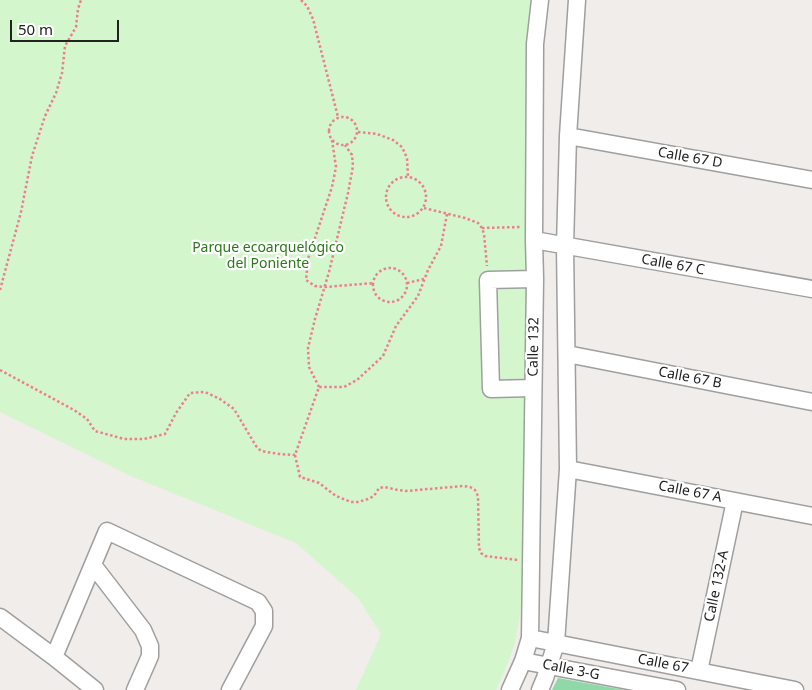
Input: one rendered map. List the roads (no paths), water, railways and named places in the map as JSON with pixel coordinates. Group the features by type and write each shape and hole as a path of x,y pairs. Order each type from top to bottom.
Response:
{"street":[{"name":"Calle 132","path":"510,690 530,638 535,279 535,44 540,0"},
{"path":"540,690 556,643 568,469 565,246 568,136 577,0"},
{"name":"Calle 67 D","path":"568,136 812,180"},
{"name":"Calle 67 C","path":"534,234 565,246 812,288"},
{"path":"533,388 491,389 488,280 535,279"},
{"name":"Calle 67 B","path":"567,354 812,402"},
{"name":"Calle 67 A","path":"568,469 812,516"},
{"name":"Calle 132-A","path":"699,671 735,501"},
{"path":"54,657 107,531 258,602 264,611 264,626 230,690"},
{"path":"92,565 142,630 150,646 150,656 135,690"},
{"path":"0,617 54,657 94,690"},
{"name":"Calle 67","path":"530,638 795,690"},
{"name":"Calle 3-G","path":"523,660 677,690"}],"park label":[{"name":"Parque ecoarquelógico del Poniente","path":"268,256"}]}
